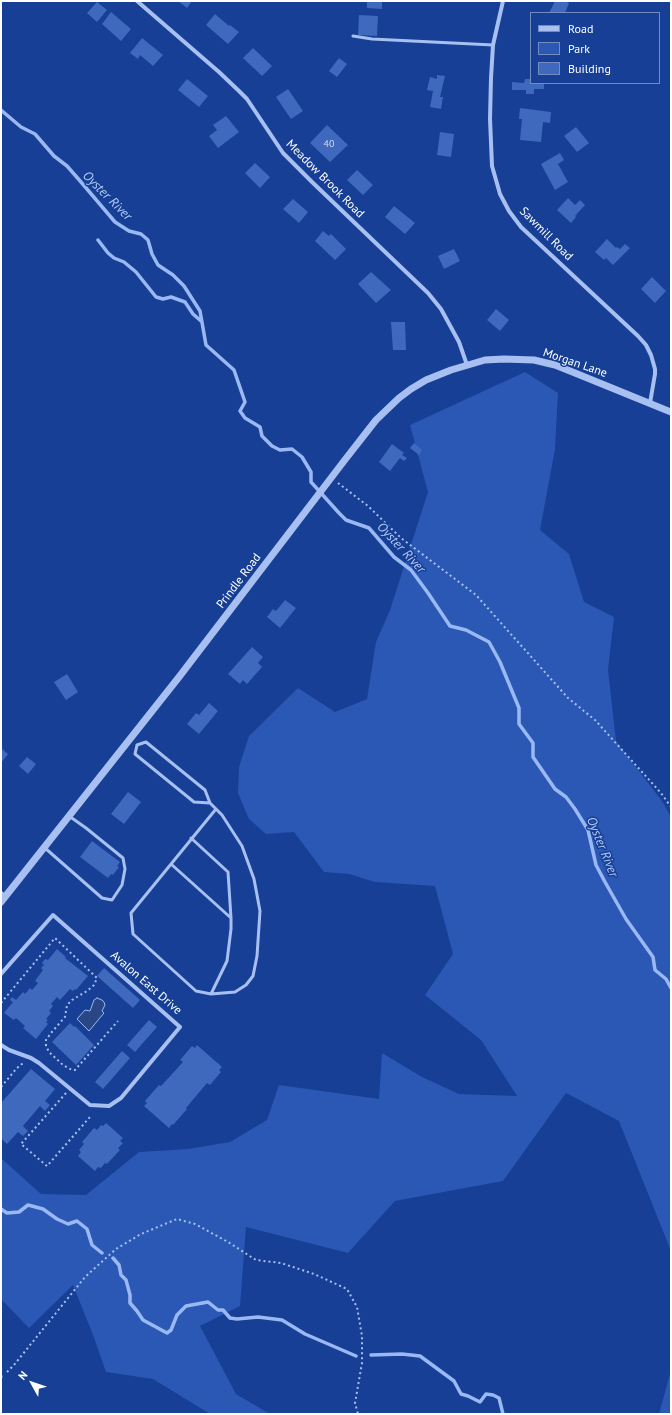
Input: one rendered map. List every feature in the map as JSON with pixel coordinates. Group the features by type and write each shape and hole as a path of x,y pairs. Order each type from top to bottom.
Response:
{"street":[{"name":"Meadow Brook Road","path":"137,1 239,91 247,100 283,153 428,293 441,309 459,342 467,365"},
{"name":"Sawmill Road","path":"502,1 493,45 491,78 492,166 500,194 520,227 646,345 655,369 650,403"},
{"name":"Morgan Lane","path":"467,365 485,360 534,360 568,370 671,412"},
{"name":"Prindle Road","path":"3,897 44,848 130,739 376,420 399,398 426,380 467,365"},
{"name":"Avalon East Drive","path":"1,974 53,915 180,1027 121,1098 109,1106 90,1105 39,1063 1,1045"}],"lane":[{"path":"353,36 386,40 493,45"},
{"path":"130,739 136,744"},
{"path":"136,744 146,742 205,790 210,803 222,814 242,846 254,879 260,911 257,956 253,976 246,985 235,992 212,994 196,991 133,934 131,913 216,809"},
{"path":"136,744 135,754 194,802 210,803"},
{"path":"44,848 102,898 112,900 122,885 125,869 123,858 69,816"},
{"path":"191,838 228,872 231,929 227,961 212,994"},
{"path":"171,864 231,918"}],"path":[{"path":"330,480 368,506 401,538 476,595 568,698 595,720 661,793 671,807"},
{"path":"1,1003 56,938 97,978 94,985 67,1005 65,1017 46,1040 46,1046 49,1052 63,1065 75,1070 118,1021"},
{"path":"1,1087 17,1068 25,1063"},
{"path":"61,1088 66,1093 21,1144 47,1166 90,1117"},
{"path":"1,1376 14,1365 85,1277 116,1249 140,1234 178,1219 195,1224 228,1242 256,1260 281,1263 314,1274 347,1289 357,1307 362,1336 362,1363 355,1403 358,1414"}],"green space":[{"path":"525,372 558,393 555,449 540,530 569,554 584,602 614,617 608,670 616,741 662,801 671,817 671,1251 619,1121 566,1093 503,1181 395,1201 348,1253 246,1227 240,1306 200,1326 236,1394 270,1414 210,1414 153,1379 106,1372 73,1285 29,1328 1,1299 1,1158 41,1194 86,1195 139,1152 188,1149 230,1142 267,1120 279,1085 379,1099 382,1053 422,1077 459,1094 517,1096 481,1040 425,995 453,954 435,886 375,882 349,874 324,872 294,832 266,834 249,819 238,793 239,767 249,736 298,688 335,712 367,699 376,642 390,610 428,492 410,425"},
{"path":"671,1370 671,1414 659,1414"}],"shaded area":[{"path":"97,998 104,1002 105,1005 102,1011 104,1013 89,1031 77,1019 85,1010 90,1011 94,1000"}],"building":[{"path":"178,1 192,1 187,8"},
{"path":"367,1 382,1 382,9 367,8"},
{"path":"555,1 565,1 569,3 565,12 550,12"},
{"path":"97,2 107,10 97,22 87,13"},
{"path":"111,12 131,29 121,41 102,24"},
{"path":"215,14 239,32 228,44 206,25"},
{"path":"359,15 378,16 377,36 358,35"},
{"path":"142,38 163,55 153,66 140,55 138,59 130,53"},
{"path":"253,48 272,66 262,76 243,58"},
{"path":"339,58 347,64 337,77 329,71"},
{"path":"437,75 445,76 440,97 443,97 441,109 430,107 433,91 427,90 430,77 437,79"},
{"path":"187,79 208,96 199,107 178,90"},
{"path":"525,79 530,79 530,84 544,84 544,89 534,89 534,94 526,94 526,90 512,90 512,82 524,83"},
{"path":"288,89 303,111 291,119 276,97"},
{"path":"520,108 551,112 550,123 543,122 541,142 520,140 522,119 519,119"},
{"path":"226,116 239,132 218,148 209,136 217,130 213,125"},
{"path":"327,125 348,145 330,162 310,143"},
{"path":"576,127 589,143 577,152 564,136"},
{"path":"440,132 454,134 451,157 437,155"},
{"path":"560,153 564,160 558,164 568,182 555,190 541,164"},
{"path":"255,163 270,177 260,188 245,173"},
{"path":"357,170 373,185 363,195 347,180"},
{"path":"568,198 575,205 580,200 585,205 571,223 557,210"},
{"path":"293,199 308,212 299,223 283,209"},
{"path":"394,206 415,223 405,234 385,217"},
{"path":"323,231 329,236 331,234 346,249 335,260 315,241"},
{"path":"607,239 616,248 617,247 620,249 625,244 630,248 613,265 606,258 604,260 595,252"},
{"path":"454,249 460,261 444,269 438,256"},
{"path":"371,272 391,290 376,303 358,284"},
{"path":"652,277 666,291 655,303 641,289"},
{"path":"496,309 509,320 500,331 487,320"},
{"path":"391,322 405,322 406,350 393,350"},
{"path":"414,443 422,450 419,455 410,448"},
{"path":"392,444 404,453 402,455 407,458 404,461 400,458 390,471 379,462"},
{"path":"285,600 296,608 280,628 267,617 273,609 276,611"},
{"path":"252,647 263,657 258,663 262,667 247,684 243,680 240,684 228,674"},
{"path":"67,674 78,692 66,700 54,682"},
{"path":"209,703 218,711 199,734 187,724 196,713 199,715"},
{"path":"1,748 8,754 1,763"},
{"path":"27,757 36,764 28,774 19,766"},
{"path":"128,792 141,802 124,824 111,814"},
{"path":"92,841 120,862 117,866 119,867 113,875 111,874 108,878 80,857"},
{"path":"57,949 66,957 65,958 88,976 76,990 75,989 73,991 70,989 60,1000 57,997 51,1004 53,1006 49,1011 51,1013 46,1019 48,1020 46,1022 48,1024 36,1039 23,1028 25,1026 16,1018 14,1020 4,1013 13,1002 10,1000 12,997 16,1000 23,992 25,994 30,988 32,990 38,983 35,981 43,970 41,968 44,965 42,963 45,959 48,960"},
{"path":"104,968 140,1000 133,1008 97,976"},
{"path":"149,1020 157,1027 135,1052 127,1045"},
{"path":"70,1023 94,1045 76,1065 52,1042"},
{"path":"197,1045 222,1067 219,1070 221,1072 210,1085 207,1083 186,1108 187,1109 169,1128 144,1106 147,1103 145,1101 183,1062 180,1060 192,1046 195,1048"},
{"path":"122,1051 130,1058 103,1089 95,1082"},
{"path":"31,1069 55,1089 45,1101 50,1105 45,1111 40,1106 23,1126 28,1131 23,1136 18,1132 7,1144 1,1138 1,1103"},
{"path":"106,1123 123,1138 120,1141 123,1143 118,1148 120,1150 107,1164 105,1163 101,1168 98,1167 95,1171 78,1156 81,1152 79,1150 84,1144 82,1142 94,1128 97,1130 101,1125 103,1126"}],"waterway":[{"name":"Oyster River","path":"1,110 21,127 35,134 54,156 67,166 115,222 129,231 141,234 148,240 152,254 158,265 173,275 184,286 200,311 206,345 234,370 245,402 240,411 245,418 260,427 262,436 272,446 280,450 292,449 302,457 311,472 311,482 346,520 369,528 394,557 411,570 450,626 466,630 489,642 500,662 519,708 519,724 533,743 533,757 555,789 566,797 588,830 596,865 626,919 653,957 655,970 666,979 671,988"},
{"path":"98,240 108,253 114,258 124,262 136,272 156,297 163,299 171,297 185,302 193,314 201,321"},
{"path":"1,1209 7,1213 19,1212 28,1205 43,1209 57,1219 68,1224 77,1221 87,1229 92,1245 102,1253"},
{"path":"113,1258 119,1265 121,1275 126,1280 130,1295 130,1303 143,1320 167,1333 171,1330 177,1315 186,1306 208,1302 218,1310 223,1310 230,1318 237,1319 258,1317 282,1320 305,1334 356,1356"},
{"path":"371,1355 402,1354 420,1356 454,1381 461,1394 480,1402 486,1394 499,1398 503,1414"}]}
